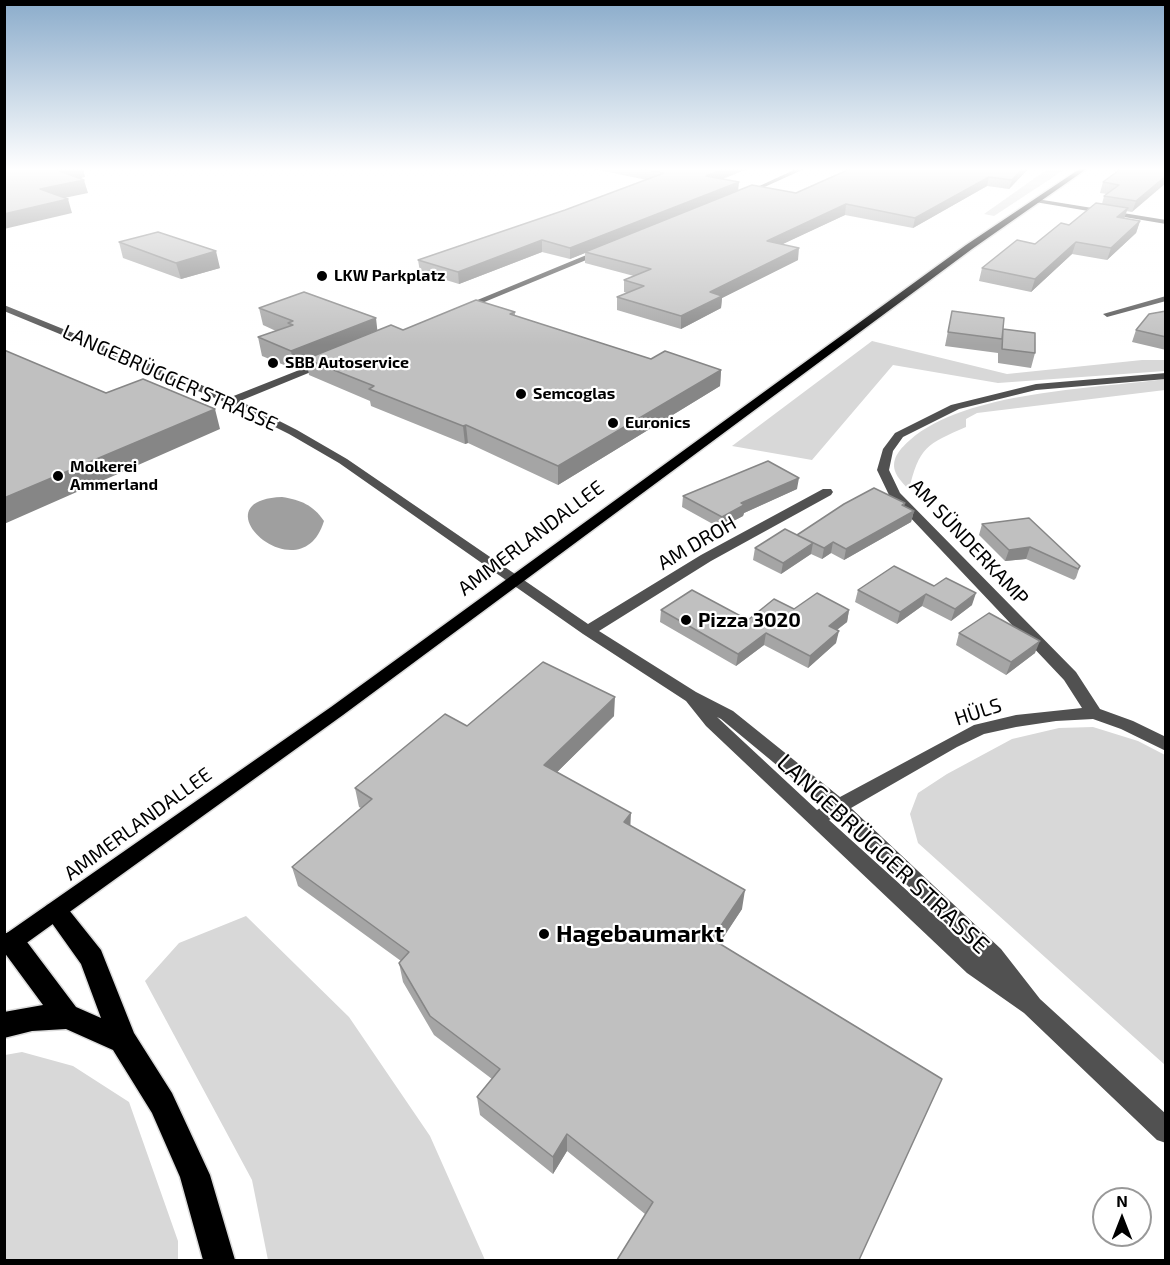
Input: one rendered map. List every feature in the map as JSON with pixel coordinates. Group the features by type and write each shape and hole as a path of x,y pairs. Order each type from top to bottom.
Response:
{"highway":[{"path":"56,912 92,958 123,1041 162,1103 195,1175 219,1260"},
{"path":"8,944 67,1016 123,1041"},
{"path":"4,1025 32,1018 67,1016"}],"main road":[{"name":"AMMERLANDALLEE","path":"8,944 337,711 999,227"}],"street":[{"path":"458,309 610,248"},
{"path":"1107,314 1166,298"},
{"name":"LANGEBRÜGGER STRASSE","path":"4,308 231,401 343,461 588,631 690,696 727,715 838,807 993,956 1032,1006"},
{"path":"231,401 339,357"},
{"name":"AM SÜNDERKAMP","path":"1094,713 1071,676 895,495 883,466 886,451 899,435 955,407 1036,387 1166,376"},
{"name":"AM DROH","path":"588,631 706,558 827,492"},
{"name":"LANGEBRÜGGER STRASSE","path":"690,696 711,723 890,889 975,966 1032,1006 1166,1131"},
{"name":"HÜLS","path":"816,819 980,729 1056,715 1094,713 1127,725 1166,746"}],"shaded area":[{"path":"872,341 1007,374 1142,360 1165,360 1165,371 998,383 893,365 812,460 732,446"},
{"path":"1165,379 1165,390 977,413 966,419 966,427 933,443 927,449 917,464 909,490 895,471 894,462 900,450 910,440 934,424 963,411 1032,395"},
{"path":"282,497 306,504 324,521 312,542 295,550 277,548 261,539 251,526 248,513 258,502"},
{"path":"1093,727 1138,741 1165,755 1165,1065 918,843 910,814 918,793 947,774 1012,739 1059,728"},
{"path":"246,916 349,1017 430,1136 485,1260 268,1260 252,1180 145,981 179,943"},
{"path":"22,1052 73,1066 129,1102 178,1241 178,1260 5,1260 5,1055"}],"building":[{"path":"515,227 624,227 570,248 542,240 458,272 418,260"},
{"path":"647,227 797,227 767,241 799,248 710,292 722,296 681,316 617,297 644,286 624,280 651,269 585,252"},
{"path":"1056,227 1134,227 1111,248 1076,242 1035,279 982,268 1017,240 1035,244"},
{"path":"158,232 216,251 176,263 119,242"},
{"path":"304,292 376,318 291,351 258,337 293,325 288,323 293,321 259,308"},
{"path":"476,300 515,312 510,314 651,359 665,351 721,370 558,466 466,425 463,426 369,389 374,386 306,359 391,325 403,330"},
{"path":"952,311 1004,318 1002,339 948,332"},
{"path":"1166,311 1166,337 1136,330 1149,314"},
{"path":"1003,329 1035,333 1035,353 1002,349"},
{"name":"Molkerei Ammerland","path":"4,350 106,393 143,379 215,409 4,498"},
{"path":"768,461 799,478 741,503 744,505 722,517 683,496"},
{"path":"874,488 905,503 902,505 914,511 846,549 833,542 824,548 797,535 844,504"},
{"path":"1029,518 1080,566 1078,569 1030,547 1009,550 982,524"},
{"path":"785,529 813,543 783,563 755,548"},
{"path":"894,566 934,586 946,578 976,593 955,609 926,594 900,612 858,590"},
{"path":"692,590 748,620 774,599 794,609 817,593 849,610 829,626 839,631 810,656 766,633 738,654 661,610"},
{"path":"989,613 1040,641 1011,662 959,633"},
{"path":"543,662 615,697 544,765 631,813 624,822 745,890 712,939 942,1079 859,1260 617,1260 653,1202 567,1134 553,1157 477,1097 500,1069 430,1016 399,963 409,952 292,867 372,799 355,788 445,714 467,726"}],"place":[{"name":"LKW Parkplatz","path":"322,276"},
{"name":"SBB Autoservice","path":"273,363"},
{"name":"Semcoglas","path":"521,394"},
{"name":"Euronics","path":"613,423"},
{"name":"Molkerei Ammerland","path":"58,476"},
{"name":"Pizza 3020","path":"686,620"},
{"name":"Hagebaumarkt","path":"544,934"}]}
